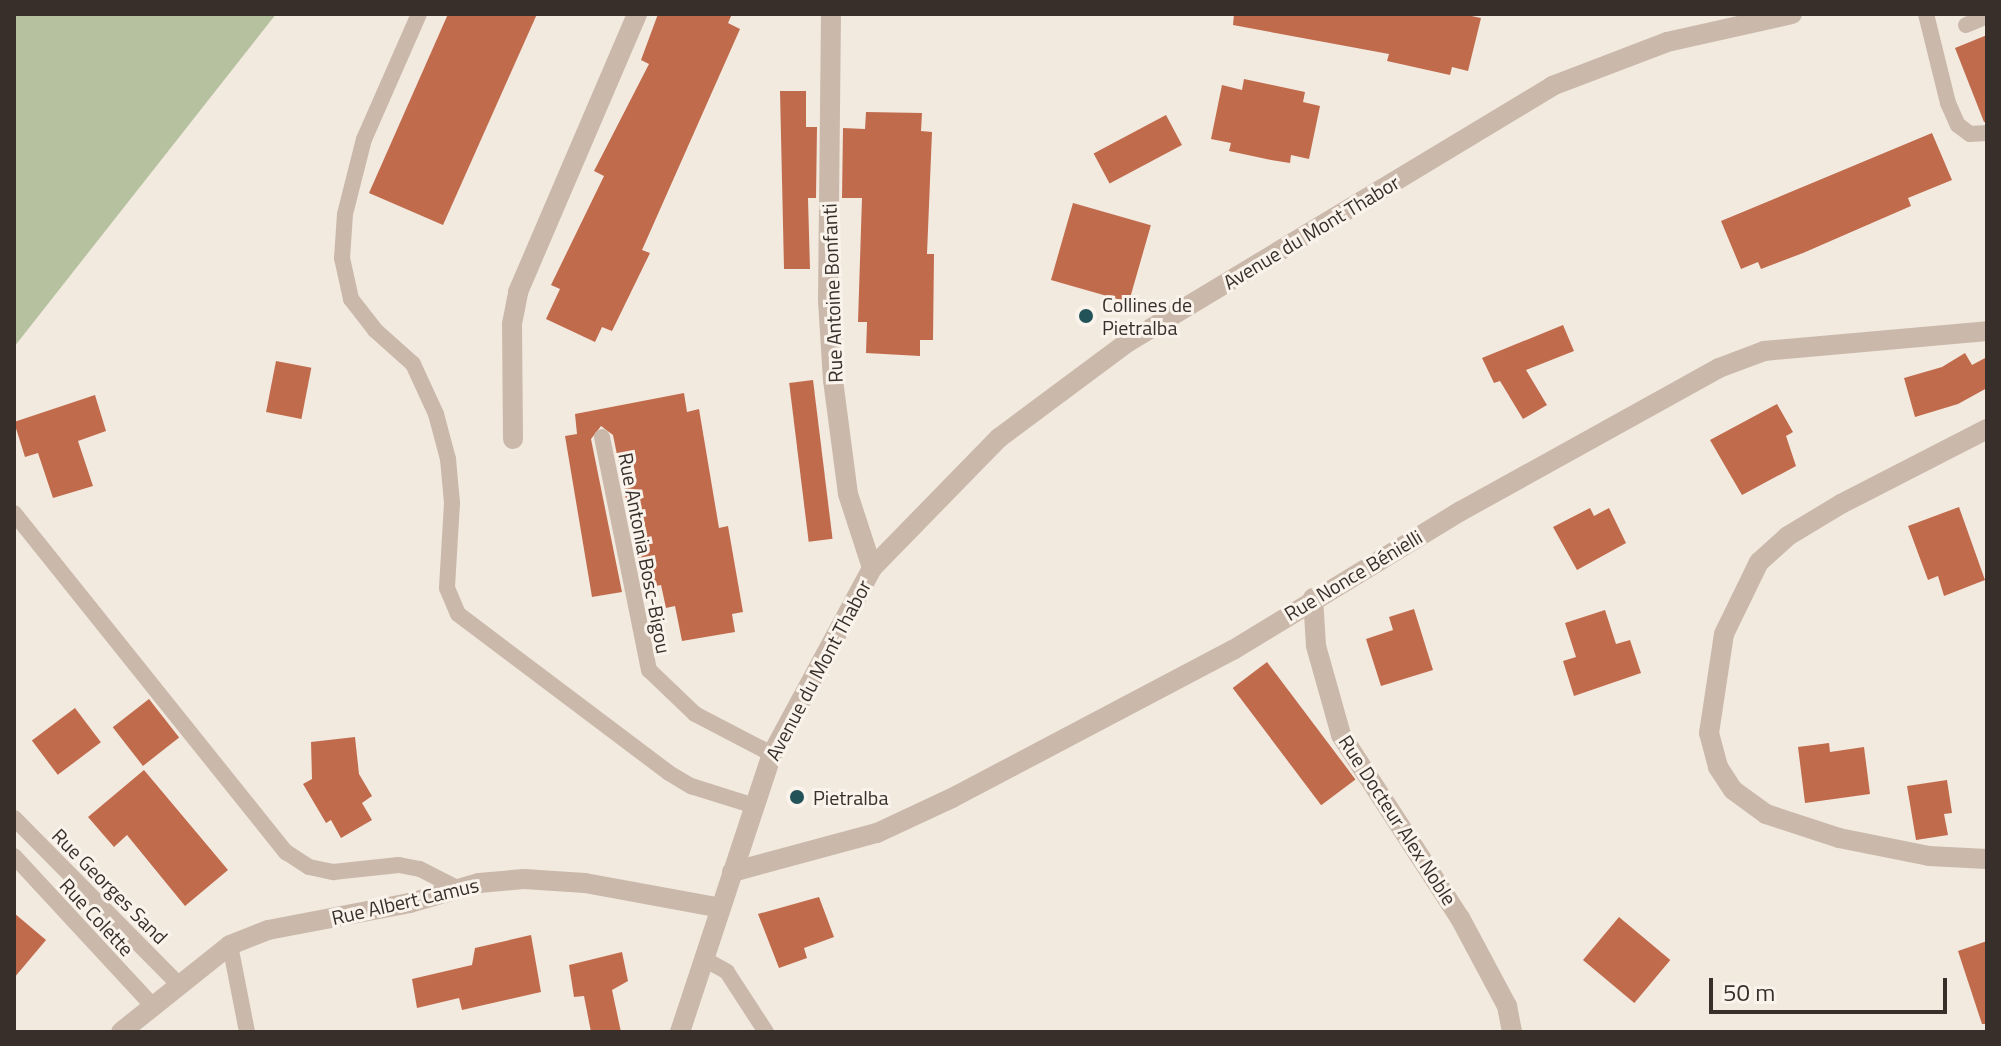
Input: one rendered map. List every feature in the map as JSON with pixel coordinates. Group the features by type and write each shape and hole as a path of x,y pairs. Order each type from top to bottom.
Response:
{"street":[{"path":"513,439 512,324 518,292 637,14"},
{"name":"Rue Antoine Bonfanti","path":"831,14 828,301 833,380 848,494 872,568"},
{"name":"Avenue du Mont Thabor","path":"680,1032 772,754 872,568 928,506 1052,394 1125,344 1552,86 1667,42 1792,14"},
{"name":"Rue Nonce Bénielli","path":"732,872 877,833 952,798 1233,650 1313,598 1719,368 1764,351 1987,331"},
{"path":"1987,429 1841,504 1788,536 1759,562 1724,634 1709,733 1718,767 1733,790 1766,814 1839,838 1929,856 1987,859"},
{"name":"Rue Docteur Alex Noble","path":"1313,598 1316,646 1341,735 1460,918 1507,1006 1512,1032"},
{"name":"Rue Albert Camus","path":"121,1032 177,983 230,945 268,930 459,889 539,880 669,895 721,908"}],"lane":[{"path":"419,14 364,139 345,214 342,258 351,299 375,330 413,364 436,414 448,459 452,503 447,588 458,614 669,773 691,786 755,806"},
{"path":"1926,14 1948,103 1958,125 1970,134 1987,133"},
{"path":"1966,25 1987,16"},
{"name":"Rue Antonia Bosc-Bigou","path":"602,437 637,633 649,670 695,714 772,754"},
{"path":"14,513 286,852 309,867 333,872 399,865 420,869 459,889"},
{"name":"Rue Georges Sand","path":"14,818 177,983"},
{"name":"Rue Colette","path":"14,856 152,1005"},
{"path":"230,945 247,1032"},
{"path":"704,959 727,972 766,1032"}],"green space":[{"path":"14,14 276,14 14,347"}],"building":[{"path":"448,14 537,14 443,225 369,193"},
{"path":"658,14 732,14 728,23 740,29 642,250 650,253 612,331 602,327 595,342 546,319 560,289 551,285 604,176 594,171 649,64 641,60"},
{"path":"1234,14 1462,14 1481,18 1468,71 1452,67 1450,75 1387,61 1389,54 1233,25"},
{"path":"1987,35 1987,122 1984,122 1955,48"},
{"path":"1244,79 1305,92 1303,102 1320,106 1309,159 1291,155 1290,163 1271,160 1229,151 1231,143 1211,139 1222,85 1242,90"},
{"path":"780,91 806,91 806,127 817,127 816,198 808,198 810,269 784,269"},
{"path":"866,112 922,113 921,131 932,132 927,254 934,254 933,340 920,340 920,356 866,353 867,322 858,322 862,198 842,198 843,128 865,129"},
{"path":"1166,115 1182,145 1110,184 1094,153"},
{"path":"1932,133 1952,180 1908,198 1911,206 1803,253 1761,269 1758,262 1741,269 1721,221"},
{"path":"1073,203 1151,225 1129,302 1051,280"},
{"path":"1563,325 1574,351 1526,370 1547,405 1523,419 1500,381 1494,383 1482,358"},
{"path":"1965,353 1972,365 1987,357 1987,388 1958,404 1915,417 1904,378 1942,367"},
{"path":"276,361 311,368 301,419 266,412"},
{"path":"813,380 832,539 809,542 789,383"},
{"path":"684,393 687,412 699,409 719,528 728,526 743,612 732,614 735,632 682,641 675,606 666,608 661,585 644,588 613,435 601,426 591,439 622,592 592,597 565,436 577,434 575,414"},
{"path":"95,395 106,431 78,441 93,486 53,498 38,453 25,457 14,422"},
{"path":"1777,404 1793,432 1786,436 1796,466 1742,495 1710,440"},
{"path":"1959,507 1985,580 1944,596 1938,576 1928,580 1908,526"},
{"path":"1590,508 1594,516 1609,508 1626,543 1577,570 1553,527"},
{"path":"1414,609 1433,670 1381,686 1366,639 1393,630 1389,617"},
{"path":"1605,610 1616,644 1630,640 1641,673 1574,696 1563,661 1576,657 1565,623"},
{"path":"1267,662 1355,779 1321,805 1233,688"},
{"path":"149,699 179,738 143,766 113,727"},
{"path":"75,708 101,742 58,775 32,740"},
{"path":"355,737 359,774 372,796 362,803 372,820 341,838 331,820 326,823 303,784 312,779 311,742"},
{"path":"1829,743 1830,752 1864,747 1870,794 1805,803 1798,747"},
{"path":"144,770 228,870 185,906 127,835 114,847 88,817"},
{"path":"1947,780 1952,813 1944,814 1948,835 1916,840 1907,786"},
{"path":"819,897 834,937 804,948 807,958 779,968 758,914"},
{"path":"14,913 46,940 14,978"},
{"path":"1619,917 1670,960 1634,1003 1583,960"},
{"path":"531,935 541,992 462,1010 459,998 417,1008 412,979 472,965 475,948"},
{"path":"1987,941 1987,1024 1982,1024 1958,951"},
{"path":"622,952 628,981 612,990 621,1032 591,1032 584,996 574,997 569,965"}],"place":[{"name":"Collines de Pietralba","path":"1086,316"},
{"name":"Pietralba","path":"797,797"}]}
